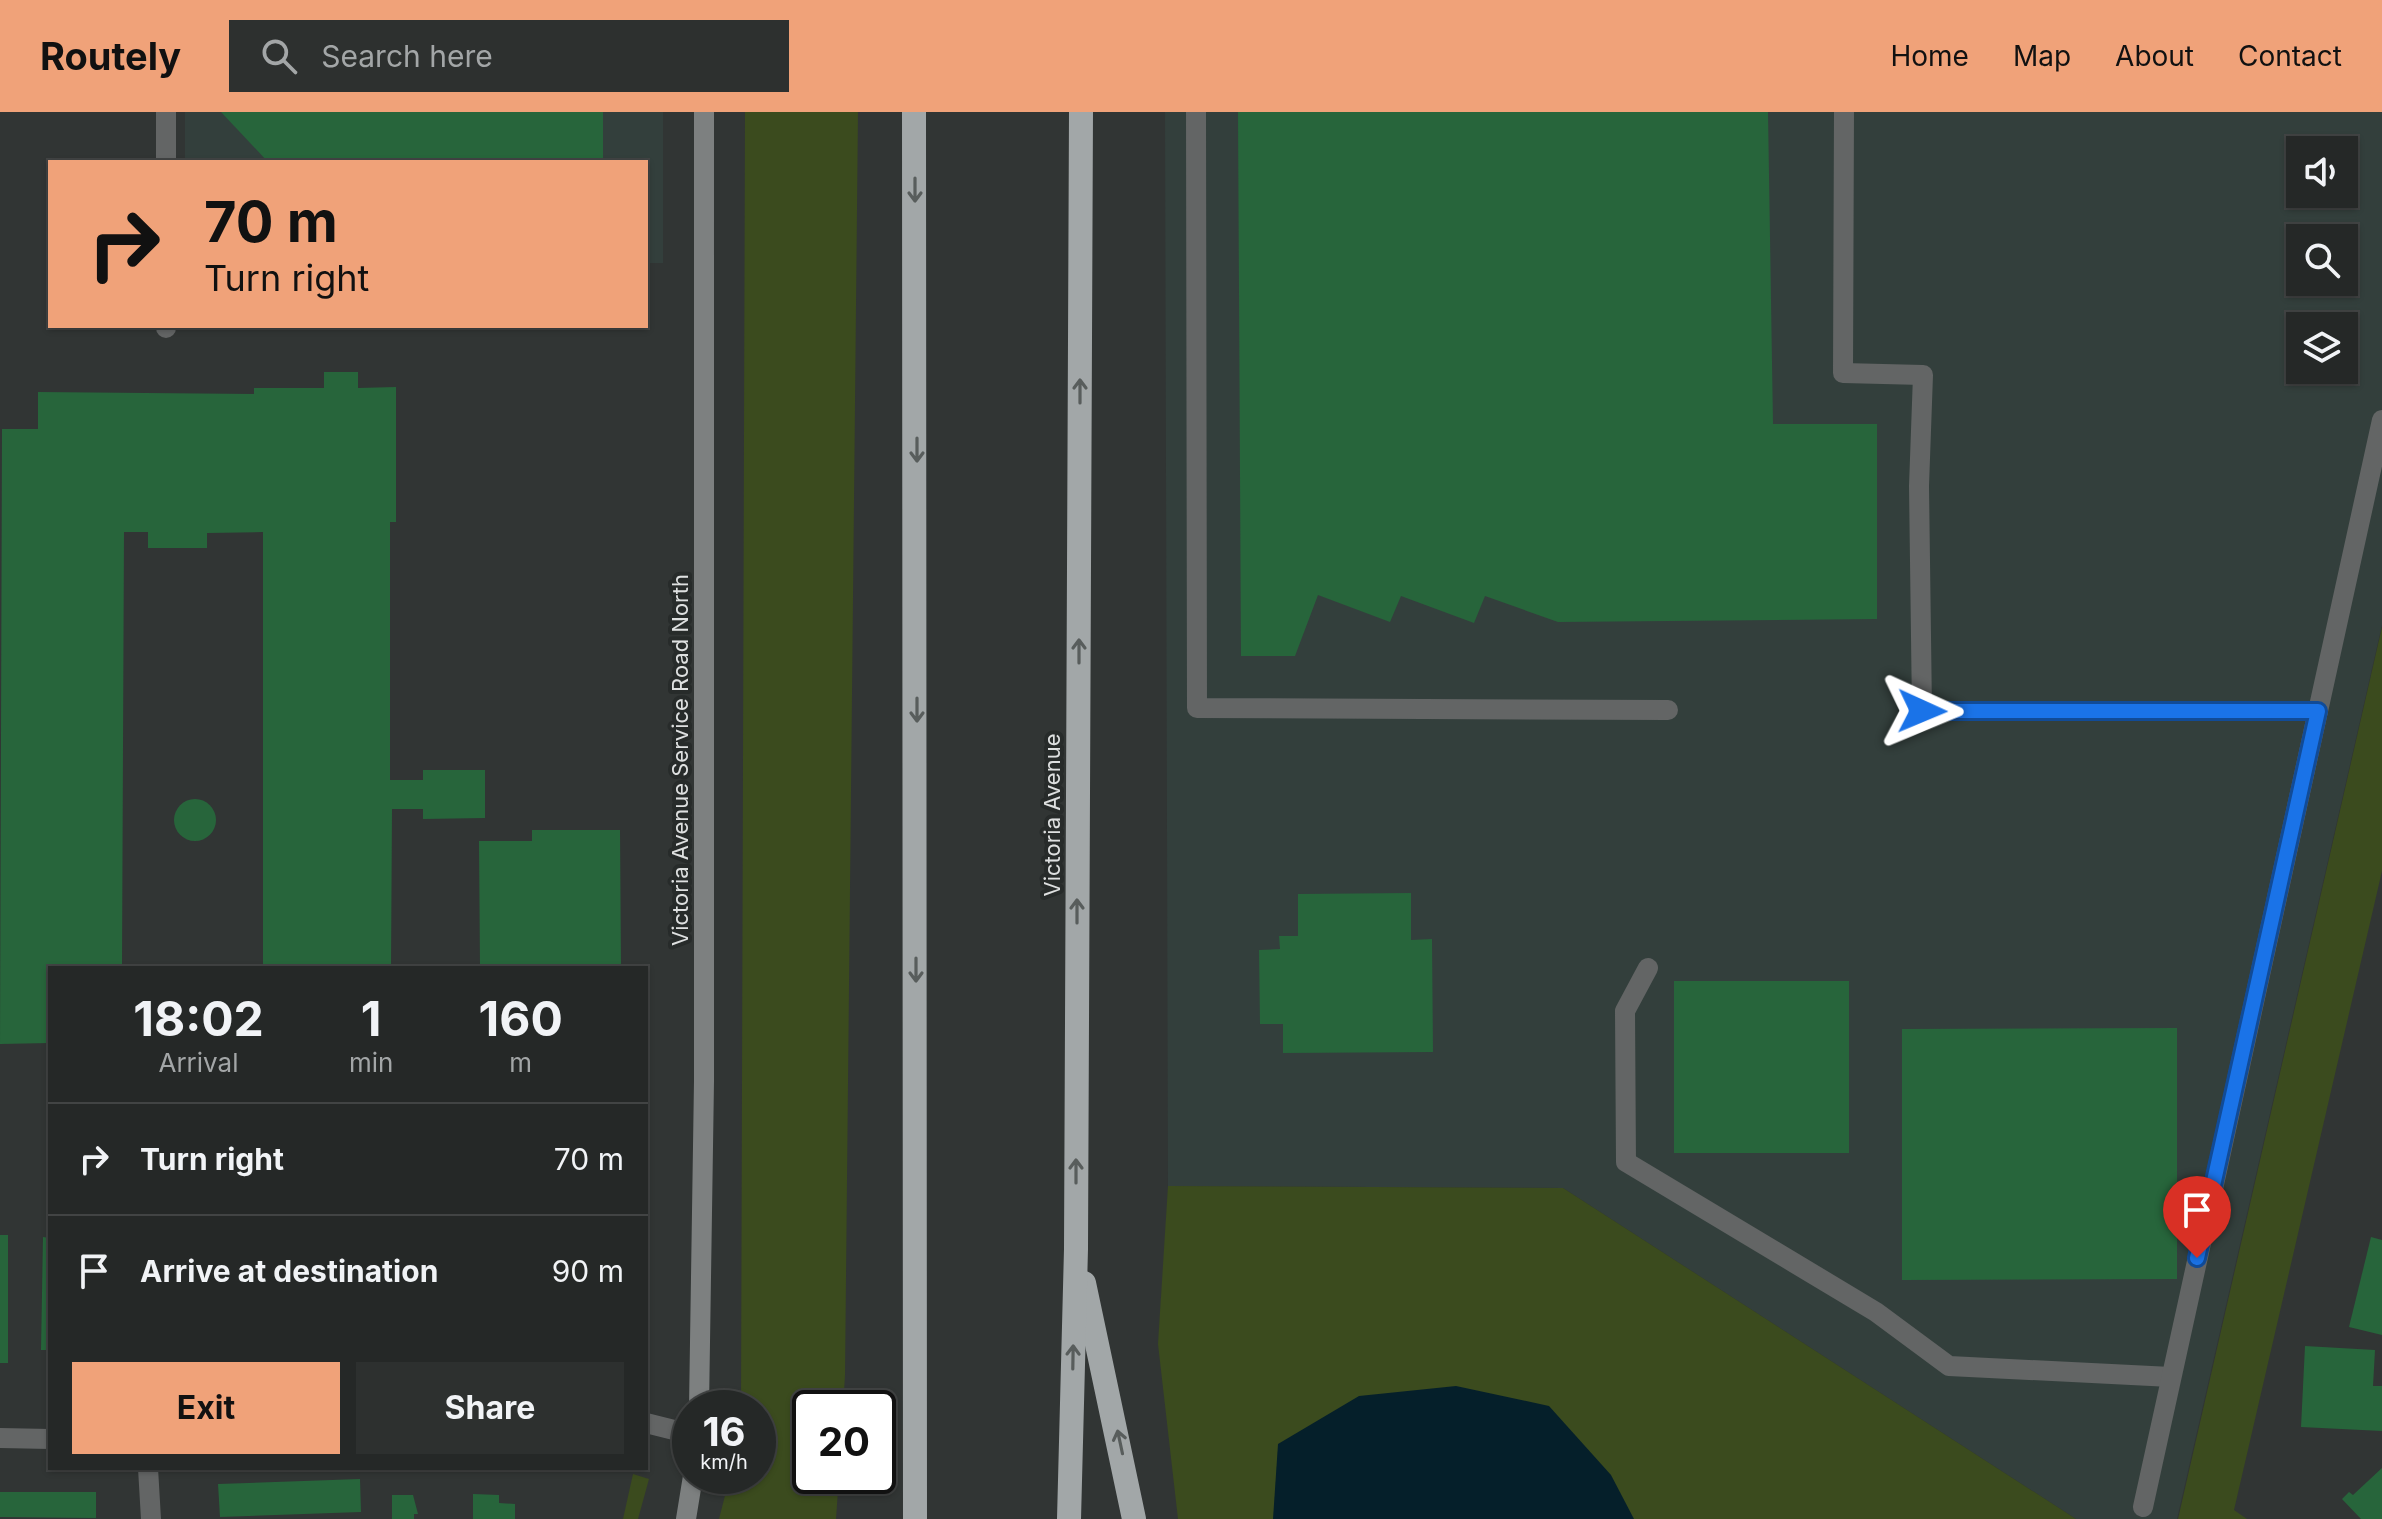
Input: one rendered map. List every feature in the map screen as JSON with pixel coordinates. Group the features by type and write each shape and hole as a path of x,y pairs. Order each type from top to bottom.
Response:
{"highway":[{"path":"912,1512 914,112"},
{"name":"Victoria Avenue","path":"1069,1519 1076,1249 1081,112"},
{"path":"1076,1249 1134,1519"}],"street":[{"name":"Victoria Avenue Service Road North","path":"699,1390 704,1081 704,112"},
{"path":"686,1519 690,1494"}],"lane":[{"path":"166,112 166,160"},
{"path":"1196,112 1197,708 1668,710"},
{"path":"1844,112 1843,373 1923,375 1919,486 1922,711 2318,711"},
{"path":"2143,1507 2382,420"},
{"path":"1648,968 1625,1011 1626,1162 1876,1312 1949,1366 2171,1377"},
{"path":"648,1424 672,1430"},
{"path":"0,1438 48,1439"},
{"path":"148,1470 151,1519"}],"shaded area":[{"path":"185,112 663,112 663,263 648,263 648,160 185,160"},
{"path":"1165,112 2382,112 2382,625 2177,1519 2076,1519 1563,1188 1168,1186"}],"green space":[{"path":"745,112 858,112 845,1375 844,1390 792,1390 792,1494 838,1494 836,1519 719,1519 725,1494 776,1494 776,1390 741,1390"},
{"path":"2382,627 2382,871 2234,1510 2247,1519 2178,1519"},
{"path":"1168,1186 1563,1188 2076,1519 1178,1519 1158,1344"},
{"path":"633,1474 649,1479 638,1519 623,1519"}],"water":[{"path":"1456,1386 1549,1406 1611,1475 1634,1519 1273,1519 1278,1444 1359,1396"}],"building":[{"path":"221,112 603,112 603,160 266,160"},
{"path":"1238,112 1768,112 1773,424 1877,424 1877,619 1558,622 1485,596 1474,623 1401,596 1390,622 1318,595 1295,656 1241,656"},
{"path":"324,372 358,372 358,388 396,387 396,522 390,522 390,780 423,780 423,770 485,770 485,818 423,819 423,809 392,809 391,966 263,966 263,532 207,533 207,548 148,548 148,532 124,532 122,966 48,966 48,1043 0,1044 2,429 38,429 38,392 254,394 254,388 324,388"},
{"path":"195,799 210,805 216,820 210,835 195,841 180,835 174,820 180,805"},
{"path":"532,830 620,830 621,966 480,966 479,841 532,841"},
{"path":"1411,893 1411,940 1432,939 1433,1052 1283,1053 1283,1024 1260,1024 1259,950 1280,949 1279,936 1298,936 1298,894"},
{"path":"1674,981 1849,981 1849,1153 1674,1153"},
{"path":"2177,1028 2177,1279 1902,1280 1902,1029"},
{"path":"0,1235 8,1235 8,1363 0,1363"},
{"path":"43,1237 48,1238 48,1350 41,1350"},
{"path":"2371,1237 2382,1240 2382,1335 2349,1327"},
{"path":"2305,1346 2375,1350 2373,1386 2382,1386 2382,1431 2301,1427"},
{"path":"2382,1468 2382,1519 2361,1519 2342,1499 2349,1492 2353,1495"},
{"path":"360,1479 361,1512 220,1517 218,1484"},
{"path":"0,1492 96,1492 96,1518 0,1517"},
{"path":"473,1494 499,1495 499,1503 515,1504 515,1519 473,1519"},
{"path":"392,1495 413,1495 418,1514 414,1514 414,1519 392,1519"}],"route":[{"path":"1922,711 2318,711 2197,1258"}]}
